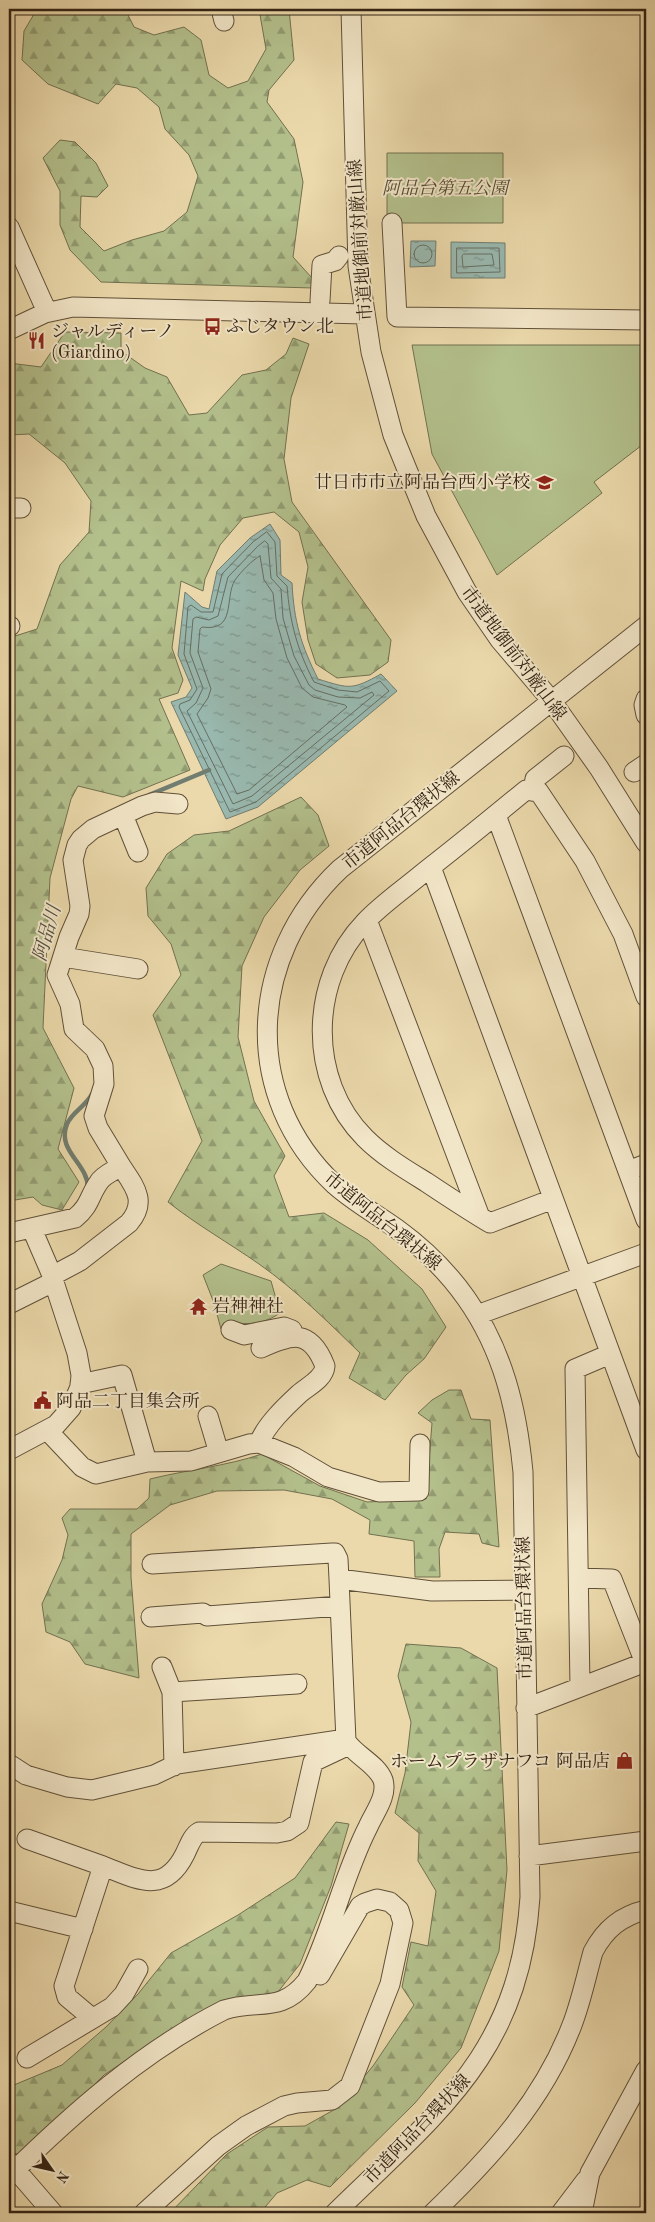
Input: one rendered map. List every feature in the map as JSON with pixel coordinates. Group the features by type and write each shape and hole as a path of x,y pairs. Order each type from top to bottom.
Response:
{"street":[{"name":"市道地御前対厳山線","path":"351,9 356,237 364,314 385,408 403,463 426,516 452,567 483,616 551,700 613,788 646,843"},
{"path":"392,223 394,318 646,320"},
{"path":"9,227 47,312"},
{"path":"320,301 322,265 335,261 339,256"},
{"path":"9,330 47,312 73,307 364,314"},
{"name":"市道阿品台環状線","path":"335,2213 451,2098 474,2069 493,2038 508,2004 524,1952 530,1897 523,1472 519,1436 503,1368 478,1315 454,1282 434,1260 403,1234 335,1185 308,1154 296,1136 279,1098 270,1065 267,1037 270,995 281,955 289,936 311,900 324,884 340,869 646,626"},
{"path":"646,699 644,705 646,715"},
{"path":"533,791 535,779 564,756"},
{"path":"553,1199 490,1223 378,1150 351,1122 332,1088 326,1069 322,1030 327,991 341,955 351,938 367,920 526,790 540,792 585,861 623,934 646,997"},
{"path":"9,1304 80,1261 136,1216 139,1208 139,1198 96,1122 95,1110 104,1084 103,1066 94,1050 74,1029 70,1004 57,975 69,936 80,910 73,860 77,845 87,833 155,802 178,804"},
{"path":"123,815 138,852"},
{"path":"496,815 646,1220"},
{"path":"431,867 646,1450"},
{"path":"367,920 480,1217"},
{"path":"63,957 138,970"},
{"path":"628,1171 646,1164"},
{"path":"9,1233 75,1218 84,1212 99,1180 121,1166"},
{"path":"10,1447 47,1430 64,1417 71,1408 80,1384 80,1364 77,1353 52,1279 32,1229"},
{"path":"478,1315 646,1252"},
{"path":"231,1330 244,1335 288,1327 296,1336"},
{"path":"259,1443 267,1429 295,1398 325,1371 326,1366 312,1345 304,1338 296,1336 284,1338 261,1348"},
{"path":"580,1687 575,1369 610,1354"},
{"path":"80,1384 122,1375 147,1462"},
{"path":"208,1416 219,1453"},
{"path":"47,1430 88,1472 103,1473 147,1462 189,1462 249,1444 259,1443 294,1457 323,1475 386,1492 419,1491 420,1444"},
{"path":"53,2213 11,2169 107,2086 154,2053 216,2014 233,2007 263,2006 283,2001 301,1989 312,1971 361,1840 382,1799 384,1789 382,1779 376,1770 347,1742 338,1559 335,1553 152,1564"},
{"path":"526,1708 645,1662 612,1578 579,1578"},
{"path":"339,1579 427,1591 524,1590"},
{"path":"151,1617 203,1613 207,1616 340,1606"},
{"path":"162,1667 172,1692 174,1766"},
{"path":"172,1692 297,1684"},
{"path":"9,1764 26,1775 66,1787 92,1790 154,1775 174,1766 347,1742"},
{"path":"27,1839 140,1880 152,1882 163,1879 173,1873 180,1864 193,1838 199,1832 277,1834 287,1831 299,1823 313,1762 347,1742"},
{"path":"529,1856 646,1841"},
{"path":"92,2018 67,1997 64,1986 103,1866"},
{"path":"144,2213 218,2146 246,2126 284,2106 298,2102 325,2102 345,2092 353,2079 390,1984 402,1929 402,1916 399,1910 390,1902 377,1899 365,1902 360,1906 309,1994 293,2010 272,2015 216,2014"},
{"path":"433,2213 496,2149 515,2127 540,2091 572,2026 594,1952 606,1932 624,1918 646,1910"},
{"path":"9,1911 83,1929"},
{"path":"27,2058 112,2006 124,1994 138,1969"},
{"path":"562,2213 590,2173 646,2070"},
{"path":"582,2213 590,2173"}],"green space":[{"path":"37,9 125,9 134,27 154,35 184,27 201,40 209,75 228,88 248,81 266,49 259,9 289,9 294,60 269,90 267,102 294,139 303,182 293,257 312,278 313,288 101,282 70,250 60,225 60,191 43,158 60,140 75,142 96,163 108,186 97,197 81,196 80,227 104,251 132,240 164,231 187,212 198,176 189,155 165,129 159,107 137,88 116,84 98,104 48,84 22,60 24,31"},
{"name":"阿品台第五公園","path":"387,153 503,153 503,223 387,223"},
{"path":"65,332 121,333 121,351 145,368 167,377 189,415 207,413 242,375 266,370 286,354 293,338 309,344 291,398 284,459 292,502 391,640 388,662 370,675 337,678 316,664 308,640 302,602 308,567 299,532 274,512 243,518 220,545 205,579 203,591 181,581 172,648 183,680 178,693 159,699 190,770 123,797 78,786 71,799 50,878 43,1028 74,1088 58,1149 79,1182 62,1210 42,1205 33,1197 9,1201 9,638 37,629 60,565 89,532 91,501 65,463 29,434 9,435 9,363 41,367"},
{"name":"廿日市市立阿品台西小学校","path":"412,345 646,345 646,442 594,482 602,493 497,575 432,454"},
{"path":"301,797 318,815 329,846 300,870 264,917 242,966 238,1037 254,1101 285,1156 274,1176 289,1217 324,1213 368,1240 422,1289 446,1327 424,1359 406,1375 385,1400 349,1378 360,1353 311,1307 259,1264 168,1202 202,1141 153,1015 181,975 171,944 148,916 146,888 167,854 194,835 229,831"},
{"path":"221,1264 271,1281 280,1313 260,1322 249,1324 237,1323 231,1330 221,1329 214,1303 203,1275"},
{"path":"449,1390 461,1390 471,1419 490,1420 499,1547 482,1543 479,1534 445,1532 439,1549 440,1577 415,1577 414,1541 369,1534 370,1520 332,1499 284,1490 217,1491 170,1505 131,1534 131,1577 139,1678 85,1664 70,1642 46,1632 42,1604 62,1560 68,1535 62,1518 70,1509 137,1509 149,1498 150,1479 235,1462 262,1454 320,1486 367,1502 426,1499 432,1423 418,1413 432,1400"},
{"path":"406,1644 461,1648 497,1668 507,1870 499,1951 461,2048 415,2103 330,2187 307,2180 277,2193 260,2213 170,2213 227,2154 268,2127 305,2126 339,2107 373,2066 414,2005 402,1987 411,1942 428,1946 436,1891 418,1861 419,1833 395,1813 405,1773 411,1722 398,1676"},
{"path":"336,1822 349,1824 331,1886 300,1964 270,2002 170,2031 104,2075 46,2133 19,2155 9,2150 9,2084 14,2085 62,2065 106,2027 138,1994 171,1953 238,1915 295,1878"}],"water":[{"path":"411,241 436,241 435,266 410,267"},
{"path":"451,242 505,243 505,278 451,278"},
{"path":"270,524 280,540 281,575 292,583 299,633 318,679 337,685 351,686 363,683 381,674 397,691 258,807 226,819 171,702 186,697 192,688 178,655 185,592 202,607 209,609 217,571 250,538"}],"waterway":[{"name":"阿品川","path":"149,795 209,770"},
{"name":"阿品川","path":"88,1188 87,1179 69,1150 65,1133 69,1120 92,1094"}],"place":[{"name":"ふじタウン北","path":"212,326"},
{"name":"ジャルディーノ (Giardino)","path":"37,341"},
{"name":"廿日市市立阿品台西小学校","path":"544,482"},
{"name":"岩神神社","path":"198,1306"},
{"name":"阿品二丁目集会所","path":"42,1401"},
{"name":"ホームプラザナフコ 阿品店","path":"624,1761"}]}
